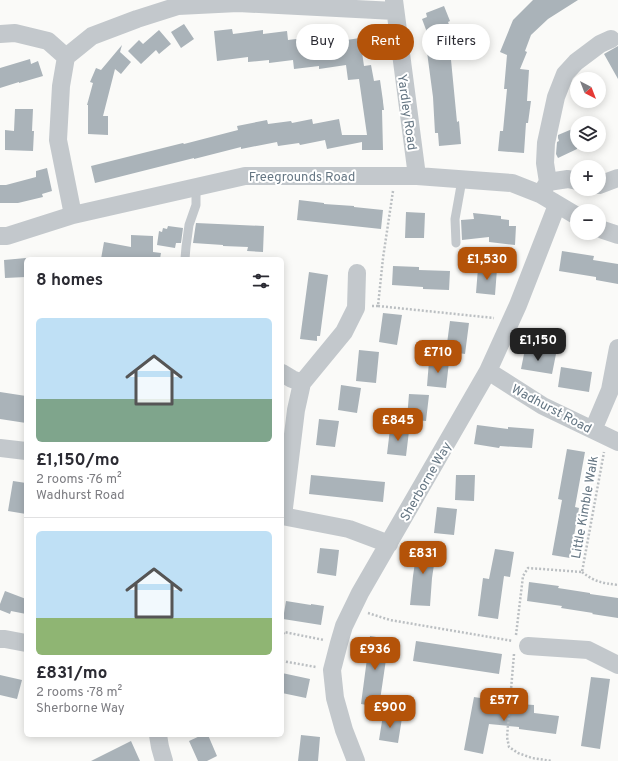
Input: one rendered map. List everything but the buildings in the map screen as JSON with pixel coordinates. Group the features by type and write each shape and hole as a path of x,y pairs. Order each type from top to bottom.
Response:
{"street":[{"path":"73,215 58,140 61,86 66,56 92,36 137,19 178,6 238,1 394,6"},
{"name":"Yardley Road","path":"394,6 417,176"},
{"path":"0,34 15,33 48,41 66,56"},
{"path":"570,212 557,205 544,188 546,143 556,97 565,74 576,62 603,39"},
{"name":"Freegrounds Road","path":"0,236 7,236 73,215 245,176 417,176 544,188 570,179"},
{"path":"606,182 618,178"},
{"name":"Sherborne Way","path":"356,761 344,730 335,698 332,670 344,626 360,593 488,372 518,306 557,205"},
{"path":"606,231 618,235"},
{"path":"284,508 296,410 302,383 344,332 356,308 357,273"},
{"path":"606,436 610,390 618,348"},
{"name":"Wadhurst Road","path":"488,372 543,406 606,436"},
{"path":"284,374 302,383"},
{"path":"0,448 24,451"},
{"path":"284,516 349,529 389,544"},
{"path":"0,639 24,643"},
{"path":"521,647 588,650 618,665"},
{"path":"158,737 164,761"}],"lane":[{"path":"456,243 455,219 462,180"},
{"path":"185,257 189,225 196,205 196,187"}],"path":[{"path":"378,306 383,258 395,176"},
{"path":"356,308 378,306 512,320"},
{"name":"Little Kimble Walk","path":"352,608 390,620 515,641 523,576 528,568 582,572 606,436"},
{"path":"582,572 591,579 618,585"},
{"path":"284,632 339,643"},
{"path":"521,647 507,737 509,747 532,760 552,761"},
{"path":"284,661 332,670"}]}
